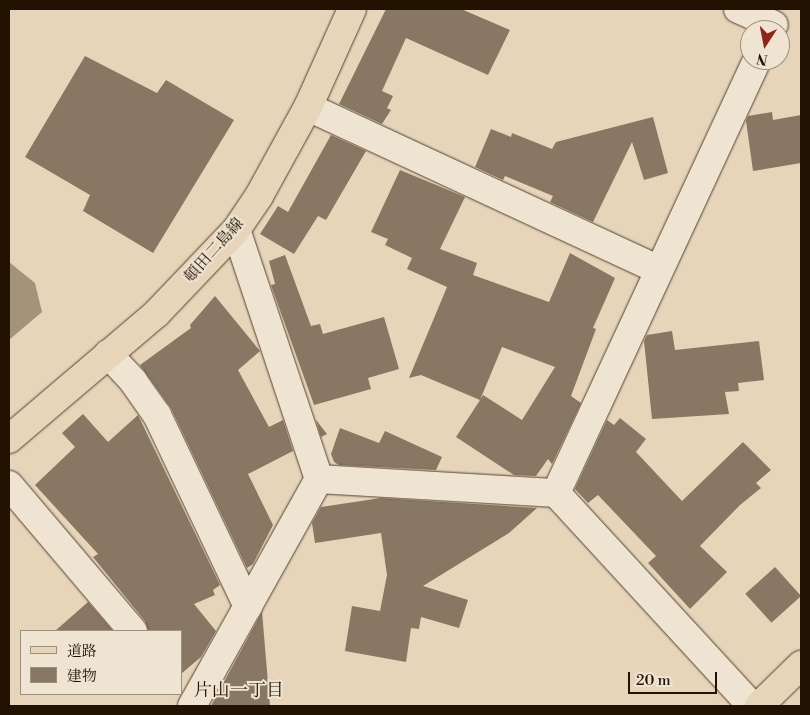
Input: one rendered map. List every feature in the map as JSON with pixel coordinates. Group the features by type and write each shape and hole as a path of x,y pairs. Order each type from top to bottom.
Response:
{"main road":[{"name":"頓田二島線","path":"9,439 156,314 236,230 259,196 308,107 352,9"},
{"path":"759,706 801,665"}],"street":[{"path":"738,9 773,20"},
{"path":"556,493 657,269 752,70"},
{"path":"308,107 657,269"},
{"path":"189,700 248,607 319,480 236,230"},
{"path":"108,354 133,381 157,415 248,607"},
{"path":"319,480 556,493 752,706"},
{"path":"9,485 132,630"}],"shaded area":[{"path":"9,262 35,283 42,312 9,340"}],"building":[{"path":"386,9 461,9 510,30 488,75 406,38 382,91 393,96 387,108 391,110 382,124 339,104"},
{"path":"85,56 157,93 166,80 234,120 153,253 83,211 90,195 25,157"},
{"path":"772,112 773,120 801,115 801,163 753,171 746,121 748,116"},
{"path":"653,117 668,173 644,180 632,142 593,222 550,202 553,196 505,176 503,180 475,167 491,129 511,137 512,133 552,149 556,142"},
{"path":"331,135 366,151 326,220 318,216 294,254 260,234 278,206 288,212"},
{"path":"400,170 465,197 440,249 477,263 473,275 549,302 570,253 615,278 593,328 596,329 571,396 581,403 552,464 548,459 536,476 514,475 456,437 480,400 421,375 409,378 447,287 407,269 412,258 385,245 388,239 371,232","holes":["502,347 555,367 522,420 483,395 480,400"]},
{"path":"285,255 311,326 320,324 323,334 384,317 399,369 368,378 371,389 314,405 271,285 275,284 269,261"},
{"path":"215,296 260,351 238,370 269,427 283,420 293,451 248,474 273,525 253,564 247,568 171,408 140,365 191,328 190,325"},
{"path":"672,331 675,350 759,341 764,380 738,383 739,391 725,392 729,414 652,419 644,341 647,335"},
{"path":"83,414 108,442 138,415 220,585 213,590 215,595 194,604 216,631 201,657 182,673 182,630 148,630 145,621 93,557 98,554 35,485 75,447 62,433"},
{"path":"620,418 646,439 636,452 682,501 743,442 771,470 756,483 761,488 740,505 700,546 727,572 690,609 648,563 656,556 598,495 588,503 575,489 607,420 614,425"},
{"path":"316,420 327,434 321,437"},
{"path":"340,428 379,443 385,431 442,457 436,470 339,465 334,462 331,454"},
{"path":"381,498 537,508 509,533 423,586 468,600 459,628 421,617 419,629 411,628 406,662 345,651 352,606 380,611 387,575 381,533 315,543 312,523 321,507"},
{"path":"775,567 801,596 771,623 745,594"},
{"path":"88,602 112,630 56,630"},
{"path":"262,612 270,706 211,706 236,660"}],"district":[{"name":"片山一丁目","path":"239,691"}]}
